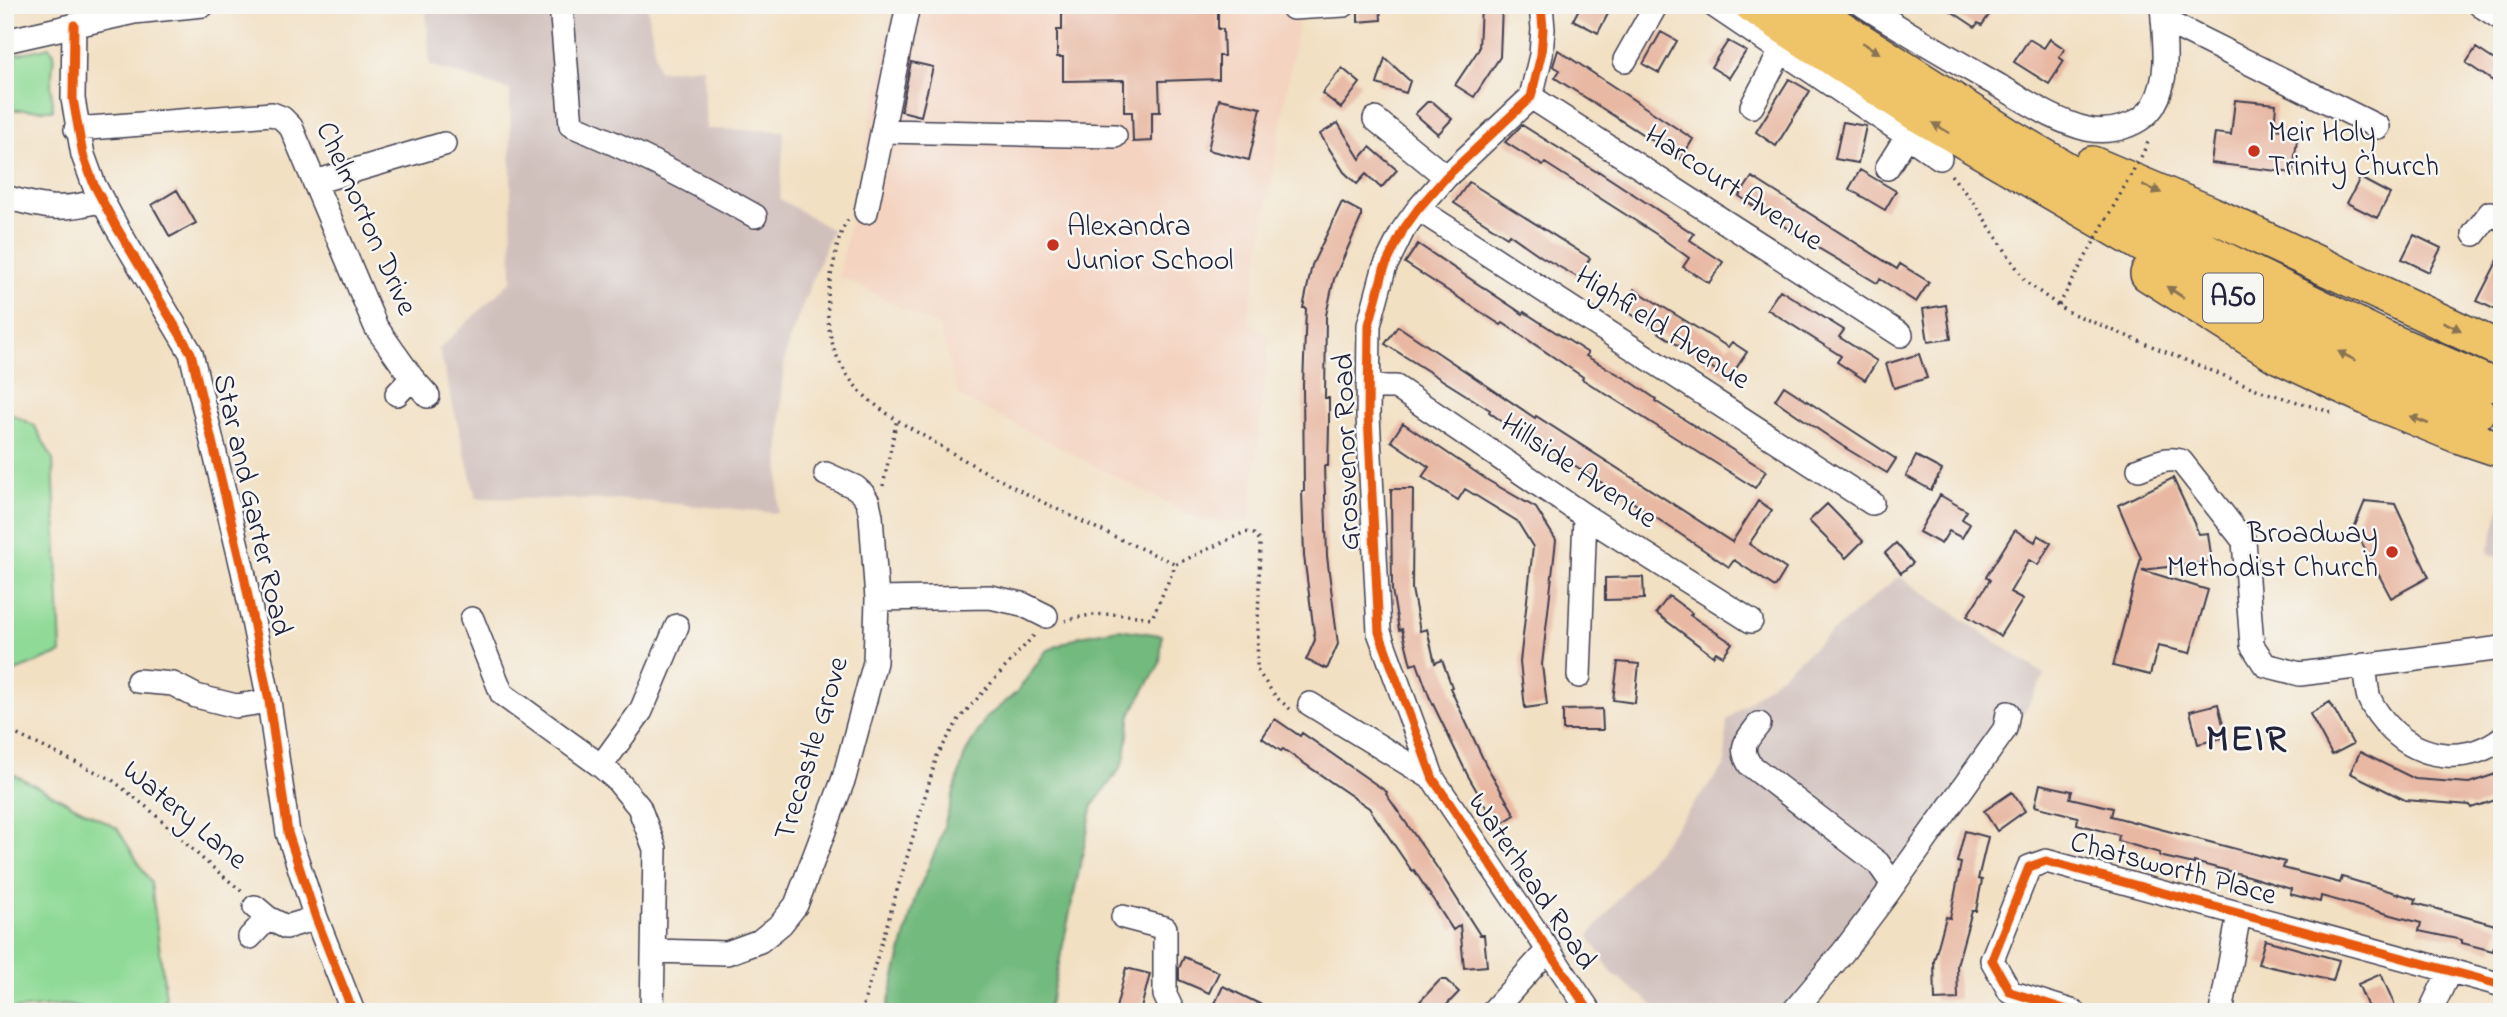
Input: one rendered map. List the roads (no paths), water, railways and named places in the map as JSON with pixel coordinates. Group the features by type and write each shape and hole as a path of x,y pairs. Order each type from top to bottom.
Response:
{"highway":[{"name":"A50","path":"1752,5 1913,111 2264,315 2378,372 2483,398 2382,338 2239,269 2012,138 1804,5"},
{"path":"1976,115 2211,214 2502,350"},
{"path":"1999,162 2106,246 2250,340 2379,403 2502,450"}],"street":[{"path":"5,41 134,9 203,5"},
{"path":"561,5 570,125 684,176 755,216"},
{"path":"866,212 908,5"},
{"path":"1292,5 1293,8 1343,5"},
{"path":"1531,97 1541,55 1541,5"},
{"path":"1625,60 1656,5"},
{"path":"1713,5 1940,158"},
{"path":"1863,5 1904,32 2042,110 2088,129 2113,130 2135,123 2153,106 2165,64 2162,13 2370,117"},
{"path":"2480,5 2502,19"},
{"name":"Star and Garter Road","path":"74,25 73,99 76,129 89,174 102,200 191,353 243,572 269,701 288,832 316,918 353,1012"},
{"path":"1752,106 1781,51"},
{"name":"Grosvenor Road","path":"1433,779 1379,632 1368,387 1369,325 1384,269 1403,230 1446,177 1531,97"},
{"name":"Harcourt Avenue","path":"1531,97 1901,335"},
{"name":"Chelmorton Drive","path":"76,129 272,114 282,118 291,127 404,386 428,396"},
{"path":"1375,119 1446,177"},
{"path":"883,131 1115,136"},
{"path":"1887,167 1907,136"},
{"path":"315,182 414,164 444,144"},
{"path":"5,197 52,209 102,200"},
{"name":"Highfield Avenue","path":"1418,209 1872,503"},
{"path":"2474,234 2490,213 2502,219"},
{"name":"Hillside Avenue","path":"1368,387 1396,387 1585,516 1751,621"},
{"path":"2138,470 2162,460 2181,461 2244,541 2252,645 2265,665 2300,674 2502,648"},
{"name":"Trecastle Grove","path":"654,951 727,953 760,941 781,924 796,905 844,778 875,662 877,598 868,502 855,487 826,474"},
{"path":"1579,676 1585,516"},
{"path":"877,598 990,597 1022,604 1050,623"},
{"path":"472,620 502,694 601,766 616,779 639,807 655,849 652,1012"},
{"path":"601,766 641,711 677,626"},
{"path":"2364,666 2369,698 2381,720 2399,737 2418,748 2438,755 2459,756 2476,752 2502,738"},
{"path":"138,681 173,684 196,696 236,706 269,701"},
{"path":"1310,704 1433,779"},
{"path":"1793,1012 1887,894 2005,729 2008,713"},
{"path":"1759,724 1745,744 1745,756 1750,765 1878,863 1892,883 1887,894"},
{"name":"Waterhead Road","path":"1433,779 1590,1012"},
{"name":"Chatsworth Place","path":"2074,1012 2011,992 1992,960 2029,867 2046,860 2502,985"},
{"path":"250,937 261,913 285,928 316,918"},
{"name":"Chatsworth Place","path":"2221,1012 2239,914"},
{"path":"1123,917 1165,928 1165,995 1173,1012"},
{"path":"1492,1012 1548,950"},
{"path":"2430,1012 2450,970"}],"tunnel":[{"path":"2477,412 2502,421"}],"place":[{"name":"Meir Holy Trinity Church","path":"2254,151"},
{"name":"Alexandra Junior School","path":"1053,245"},
{"name":"Broadway Methodist Church","path":"2392,552"}],"district":[{"name":"MEIR","path":"2247,741"}]}
